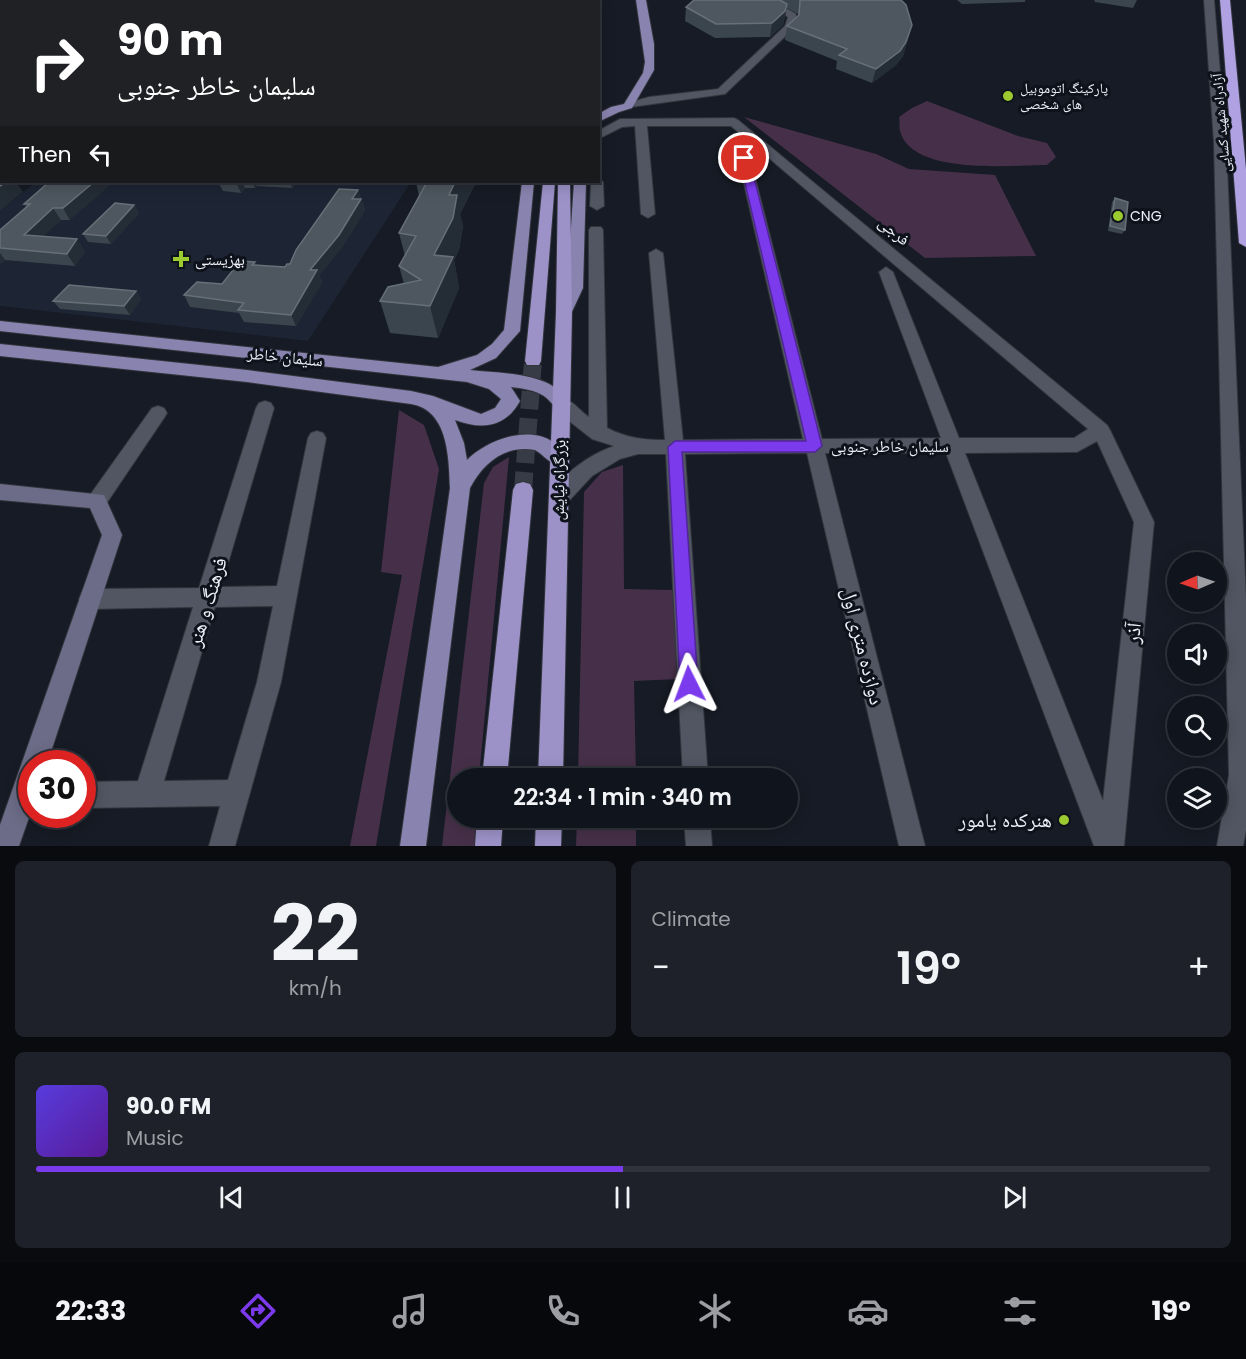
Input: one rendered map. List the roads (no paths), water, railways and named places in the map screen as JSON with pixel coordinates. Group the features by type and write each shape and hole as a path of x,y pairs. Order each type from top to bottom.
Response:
{"highway":[{"name":"آزادراه شهید کسایی","path":"1226,0 1246,243"},
{"path":"533,361 549,183"},
{"name":"بزرگراه نیایش","path":"550,768 559,498 558,458 562,404 564,183"},
{"path":"495,768 523,490"},
{"path":"488,846 489,828"},
{"path":"548,846 549,828"}],"main road":[{"path":"600,118 615,109 628,106 636,89 649,71 649,51 641,0"},
{"path":"600,104 624,98 636,89"},
{"path":"426,373 455,369 492,356 512,331 528,183"},
{"path":"564,312 575,288 580,183"},
{"name":"سلیمان خاطر","path":"0,326 525,382 540,386 555,395 562,404"},
{"name":"سلیمان خاطر","path":"0,350 318,384 427,401 477,421 489,420 505,410 511,401 507,392 493,382 473,378"},
{"path":"413,846 460,488 457,452 452,430 441,412 427,401"},
{"path":"460,488 476,463 502,445 535,442 549,447 558,458"},
{"path":"0,492 97,501 112,535 39,750"},
{"path":"6,846 18,817"}],"street":[{"path":"628,106 649,100 721,92 790,27 792,16 765,0"},
{"path":"1209,0 1216,63 1242,775 1230,846"},
{"name":"فرجی","path":"600,135 620,123 734,122 1101,430"},
{"path":"641,123 648,214"},
{"name":"دوازده متری اول","path":"744,158 912,846"},
{"path":"597,183 597,206"},
{"path":"596,230 598,434"},
{"path":"656,253 675,447 694,768"},
{"path":"886,272 1109,846"},
{"name":"سلیمان خاطر جنوبی","path":"562,404 576,420 598,434 638,447"},
{"name":"فرهنگ و هنر","path":"147,794 266,408"},
{"path":"97,501 158,413"},
{"name":"سلیمان خاطر جنوبی","path":"559,498 577,476 598,460 616,452 638,447 1077,445 1101,430"},
{"name":"آذر","path":"1101,430 1144,522 1109,846"},
{"path":"222,846 269,682 317,438"},
{"path":"90,599 286,596"},
{"path":"96,795 238,793"},
{"path":"698,828 699,846"}],"tunnel":[{"path":"523,490 533,361"}],"place":[{"name":"پارکینگ اتوموبیل های شخصی","path":"1008,96"},
{"name":"CNG","path":"1118,216"},
{"name":"بهزیستی","path":"181,259"},
{"name":"هنرکده یامور","path":"1064,820"}]}
